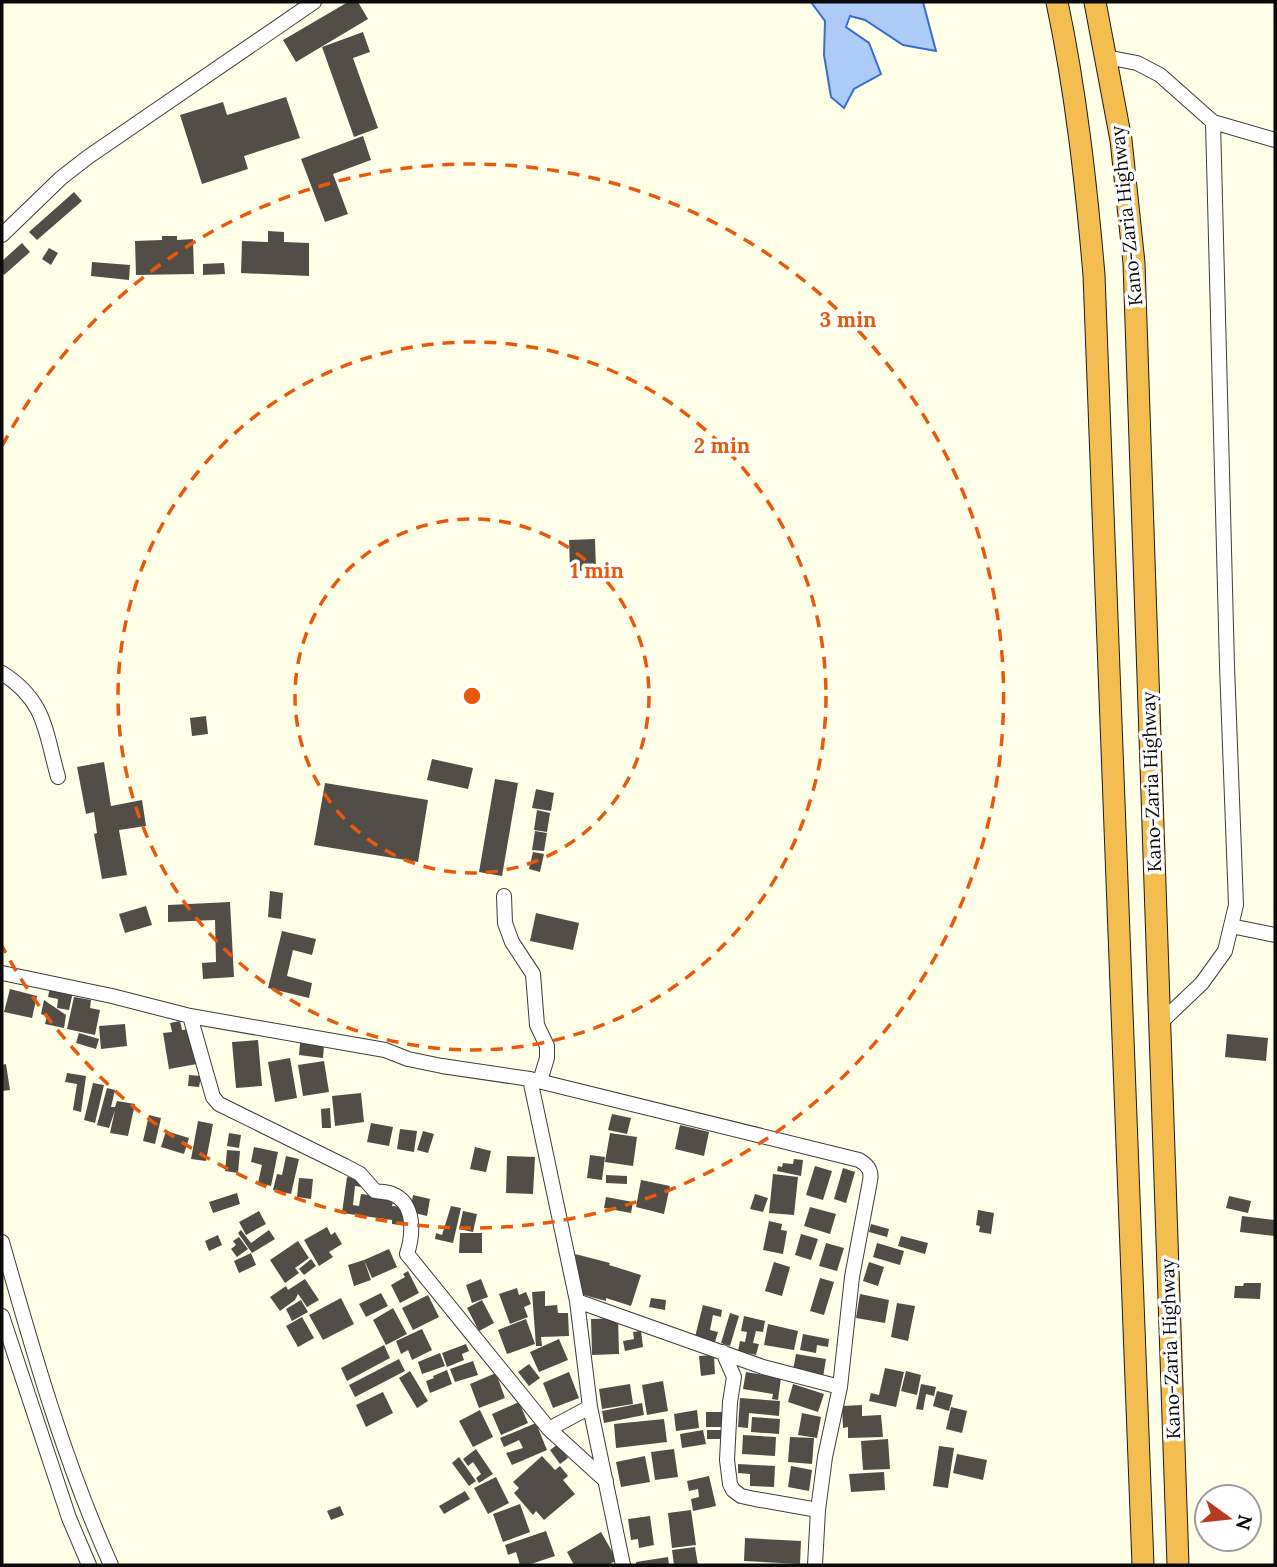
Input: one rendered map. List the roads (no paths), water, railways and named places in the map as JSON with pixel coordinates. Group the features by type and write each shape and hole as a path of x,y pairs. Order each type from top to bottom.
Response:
{"highway":[{"name":"Kano-Zaria Highway","path":"1057,2 1084,161 1094,275 1143,1565"},
{"name":"Kano-Zaria Highway","path":"1095,2 1121,140 1134,263 1178,1565"}],"street":[{"path":"2,234 79,164 314,2"},
{"path":"1106,57 1137,63 1160,75 1213,122 1275,140"},
{"path":"1159,1024 1202,982 1218,962 1225,951 1236,905 1213,122"},
{"path":"2,673 25,691 37,706 58,777"},
{"path":"504,896 505,923 512,942 533,974 537,1025 547,1046 547,1058 535,1080 577,1301 590,1407 623,1565"},
{"path":"1231,926 1275,935"},
{"path":"2,973 112,996 190,1016 385,1050 408,1059 442,1066 535,1080 865,1163 871,1174 852,1277 840,1387 825,1457 815,1565"},
{"path":"190,1016 213,1097 219,1104 360,1174 375,1191 393,1194 408,1208 412,1236 407,1254 549,1429 606,1481"},
{"path":"2,1242 39,1370 86,1509 111,1565"},
{"path":"577,1301 763,1367 840,1387"},
{"path":"2,1315 69,1518 89,1565"},
{"path":"723,1352 734,1377 727,1460 733,1490 741,1496 818,1510"},
{"path":"549,1429 590,1407"}],"water":[{"path":"811,2 923,2 936,51 903,45 865,20 850,16 846,27 869,43 881,74 854,89 844,108 831,97 824,55 825,21"}]}
